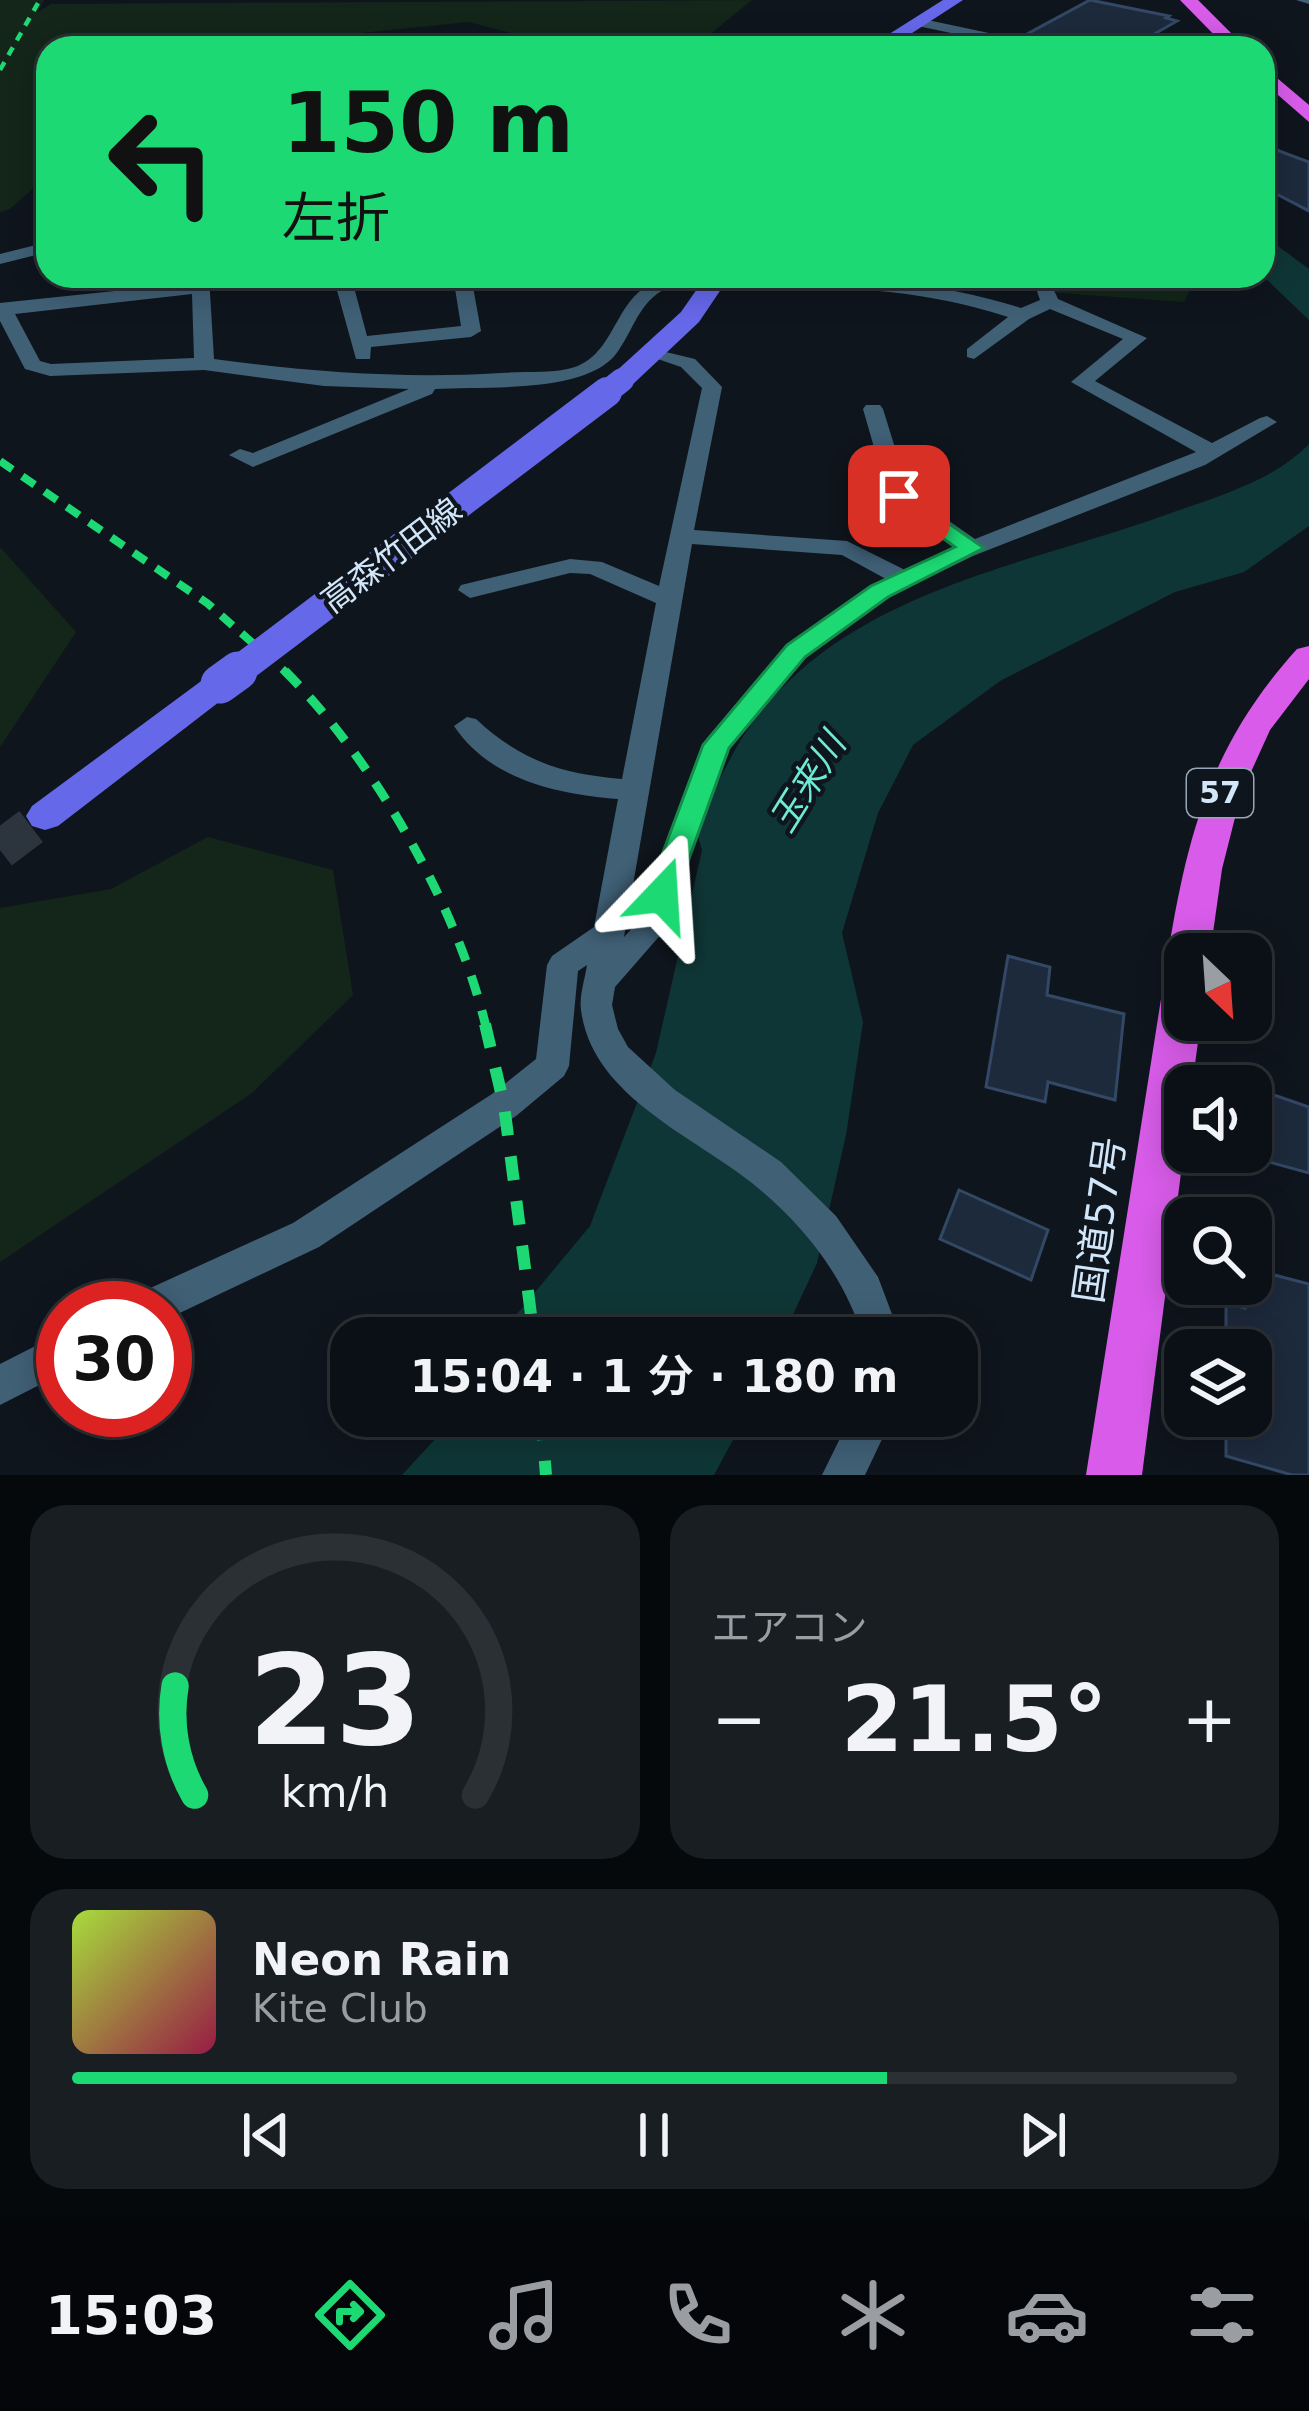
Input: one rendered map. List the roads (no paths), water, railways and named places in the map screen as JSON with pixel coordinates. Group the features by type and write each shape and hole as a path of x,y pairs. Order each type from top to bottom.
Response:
{"highway":[{"path":"1187,0 1225,36"},
{"path":"1275,83 1309,116"},
{"name":"57","path":"1192,933 1214,809 1230,767 1252,724 1309,657"},
{"name":"国道57号","path":"1114,1475 1176,1041"}],"main road":[{"path":"895,36 955,0"},
{"name":"高森竹田線","path":"45,816 622,380 656,352 710,288"}],"street":[{"path":"918,22 984,36"},
{"path":"0,260 36,250"},
{"path":"153,288 1,310 32,364 50,370 204,364 368,383 440,383 576,374 594,368 603,363 649,288"},
{"path":"201,288 204,364"},
{"path":"347,288 368,383"},
{"path":"362,342 471,331 464,288"},
{"path":"910,288 1022,314"},
{"path":"936,288 942,292"},
{"path":"1046,288 1050,302"},
{"path":"974,353 1022,314 1050,302 1137,338 1081,382 1213,452"},
{"path":"656,352 688,364 712,387 634,790 597,1026 621,1067 767,1174 838,1243 872,1297 877,1317"},
{"path":"240,455 253,461 440,383"},
{"path":"873,409 899,496 972,548"},
{"path":"604,978 648,932 717,745 796,651 879,592 972,548 1098,503 1213,452 1267,422"},
{"path":"682,536 847,548 904,580"},
{"path":"470,590 570,566 594,567 669,598"},
{"path":"467,726 493,753 552,783 634,790"},
{"path":"192,1288 305,1235 552,1066 563,965 611,932"},
{"path":"0,1385 36,1366"},
{"path":"843,1475 862,1437"}],"water":[{"path":"1275,244 1309,269 1309,320 1275,287"},
{"name":"玉来川","path":"1309,444 1309,526 1244,572 1175,592 1000,681 913,745 878,813 842,933 863,1022 846,1135 817,1263 792,1317 514,1317 590,1226 656,1053 702,850 695,827 742,738 782,688 828,649 936,591 1226,493 1295,457"},
{"path":"437,1437 735,1437 714,1475 402,1475"}],"tunnel":[{"path":"0,850 45,816"}],"railway":[{"path":"0,70 38,3"},
{"path":"0,461 207,603 287,673"},
{"path":"287,673 350,747 408,837 455,932 486,1027"},
{"path":"485,1024 504,1105 531,1317"},
{"path":"543,1437 546,1475"}]}
